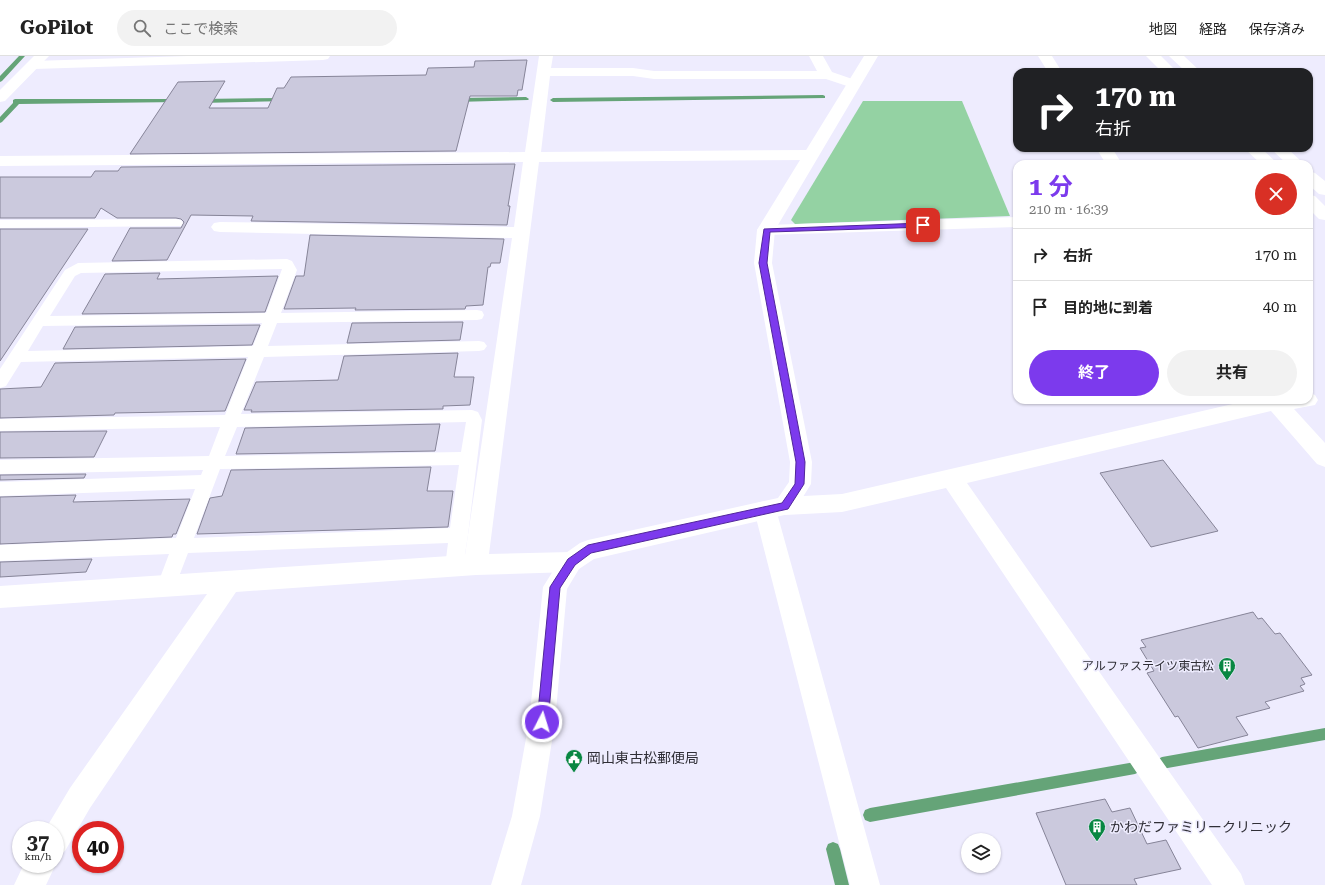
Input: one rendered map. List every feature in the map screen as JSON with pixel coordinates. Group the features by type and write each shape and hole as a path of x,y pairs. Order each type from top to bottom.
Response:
{"street":[{"path":"0,98 38,60 323,56"},
{"path":"465,566 521,233 546,56"},
{"path":"816,56 827,75"},
{"path":"775,508 800,484 801,462 763,263 766,230 871,56"},
{"path":"1045,56 1052,68"},
{"path":"1153,56 1166,68"},
{"path":"1176,56 1190,68"},
{"path":"544,72 827,75 853,84"},
{"path":"1256,152 1266,160"},
{"path":"1282,152 1292,160"},
{"path":"0,160 810,155"},
{"path":"1313,180 1325,190"},
{"path":"766,230 1013,222"},
{"path":"220,227 521,233"},
{"path":"1313,400 1325,399"},
{"path":"506,885 526,816 542,722 555,587 571,562 588,550 775,508 842,503 1262,404"},
{"path":"1278,404 1325,458"},
{"path":"951,477 1230,885"},
{"path":"775,508 864,885"},
{"path":"0,597 465,566 571,562"},
{"path":"64,826 80,798 229,582"},
{"path":"29,885 36,873"}],"lane":[{"path":"0,224 176,223"},
{"path":"0,382 70,272 78,268 287,264 290,270 272,318 166,586"},
{"path":"39,320 477,315"},
{"path":"16,357 479,346"},
{"path":"0,425 472,416 474,420 459,535 465,566"},
{"path":"0,467 469,458"},
{"path":"0,489 206,482"},
{"path":"0,553 459,535"}],"green space":[{"path":"863,101 962,101 1010,216 795,224 791,220"}],"building":[{"path":"527,60 522,90 518,90 517,96 470,96 456,151 130,154 178,82 225,81 209,108 268,108 277,88 284,88 291,77 426,75 428,68 474,67 475,61"},
{"path":"515,164 508,206 510,206 507,225 251,221 253,216 191,215 167,260 112,261 130,228 181,228 184,222 181,219 176,218 117,218 101,208 95,218 0,218 0,177 91,177 95,171 118,171 121,167"},
{"path":"0,229 88,229 0,361"},
{"path":"310,235 504,239 500,263 491,263 490,267 488,267 483,305 466,306 465,309 284,309 296,276 304,276"},
{"path":"160,273 157,279 278,276 265,312 82,314 105,274"},
{"path":"463,322 460,340 347,343 352,323"},
{"path":"260,325 252,345 63,349 75,327"},
{"path":"458,353 454,377 474,377 470,405 443,406 443,409 251,412 252,410 244,410 256,382 338,380 344,356"},
{"path":"246,359 225,411 115,413 114,415 0,418 0,389 41,387 55,363"},
{"path":"440,424 435,451 236,454 245,428"},
{"path":"107,431 94,457 0,458 0,432"},
{"path":"1163,460 1218,531 1151,547 1100,473"},
{"path":"431,467 427,491 453,491 448,527 197,534 210,498 222,496 231,470"},
{"path":"86,474 84,478 0,480 0,475"},
{"path":"76,495 73,502 190,499 176,534 173,534 172,537 0,544 0,497"},
{"path":"92,559 86,572 0,577 0,562"},
{"name":"アルファステイツ東古松","path":"1253,612 1258,619 1262,618 1275,634 1280,633 1312,675 1301,678 1305,684 1300,686 1304,691 1265,702 1270,708 1236,717 1248,735 1198,748 1178,716 1175,717 1147,673 1154,671 1140,648 1146,647 1141,640"},
{"name":"かわだファミリークリニック","path":"1105,799 1112,812 1130,808 1147,844 1166,840 1181,869 1134,879 1137,885 1066,885 1036,813"}],"waterway":[{"path":"0,80 22,56"},
{"path":"553,100 823,97"},
{"path":"456,100 526,99"},
{"path":"200,101 284,100"},
{"path":"17,102 178,101"},
{"path":"0,121 17,102"},
{"path":"1162,763 1325,734"},
{"path":"870,815 1135,768"},
{"path":"833,849 842,885"}],"place":[{"name":"アルファステイツ東古松","path":"1227,681"},
{"name":"岡山東古松郵便局","path":"574,773"},
{"name":"かわだファミリークリニック","path":"1097,842"}],"route":[{"path":"542,722 555,587 571,562 588,550 785,506 800,484 801,462 763,263 766,230 923,225"}]}
